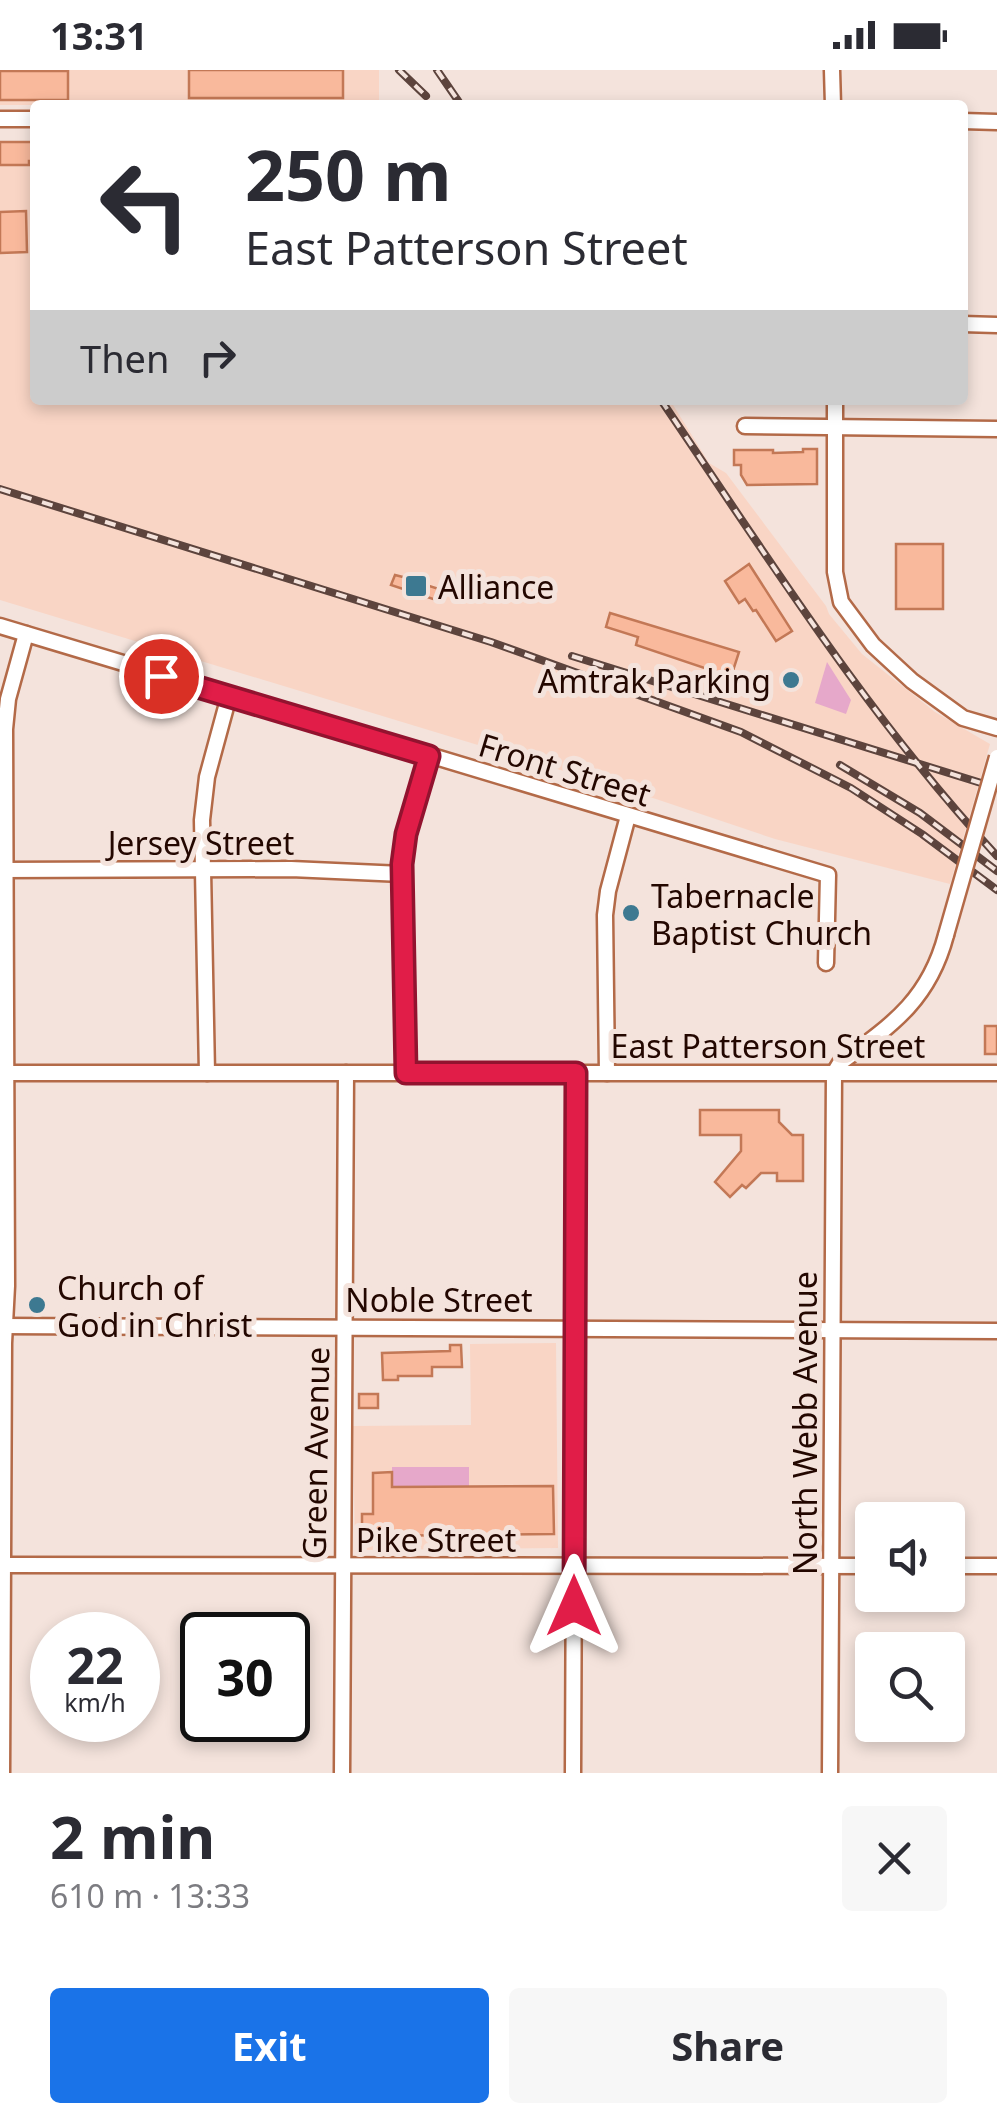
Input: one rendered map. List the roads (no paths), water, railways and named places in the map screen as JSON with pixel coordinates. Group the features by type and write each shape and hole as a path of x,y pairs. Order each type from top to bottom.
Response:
{"street":[{"path":"832,70 832,100"},
{"path":"0,119 30,119"},
{"path":"968,122 997,122"},
{"path":"968,324 997,324"},
{"path":"835,405 835,572 842,602 859,629 888,660 963,718 997,728"},
{"path":"745,426 997,428"},
{"name":"Front Street","path":"0,626 828,875 826,963"},
{"path":"2,1773 2,870 5,729 8,700 26,634"},
{"path":"206,1073 203,798 228,696"},
{"path":"406,1073 402,874 406,834 429,756"},
{"path":"834,1072 912,1006 936,972 997,757"},
{"path":"607,1073 606,916 608,892 628,816"},
{"name":"Jersey Street","path":"2,870 402,874"},
{"name":"North Webb Avenue","path":"830,1773 834,1072"},
{"name":"East Patterson Street","path":"3,1073 997,1072"},
{"name":"Green Avenue","path":"342,1773 346,1073"},
{"path":"573,1773 576,1073"},
{"name":"Noble Street","path":"2,1326 997,1331"},
{"name":"Pike Street","path":"1,1566 855,1566"},
{"path":"965,1566 997,1566"}],"railway":[{"path":"399,70 426,96"},
{"path":"437,70 458,100"},
{"path":"664,405 862,692 997,856"},
{"path":"0,489 491,642 741,732 851,788 997,890"},
{"path":"572,656 997,788"},
{"path":"840,765 920,813 997,871"}],"place":[{"name":"Alliance","path":"416,586"},
{"name":"Amtrak Parking","path":"791,680"},
{"name":"Tabernacle Baptist Church","path":"631,913"},
{"name":"Church of God in Christ","path":"37,1305"}]}
